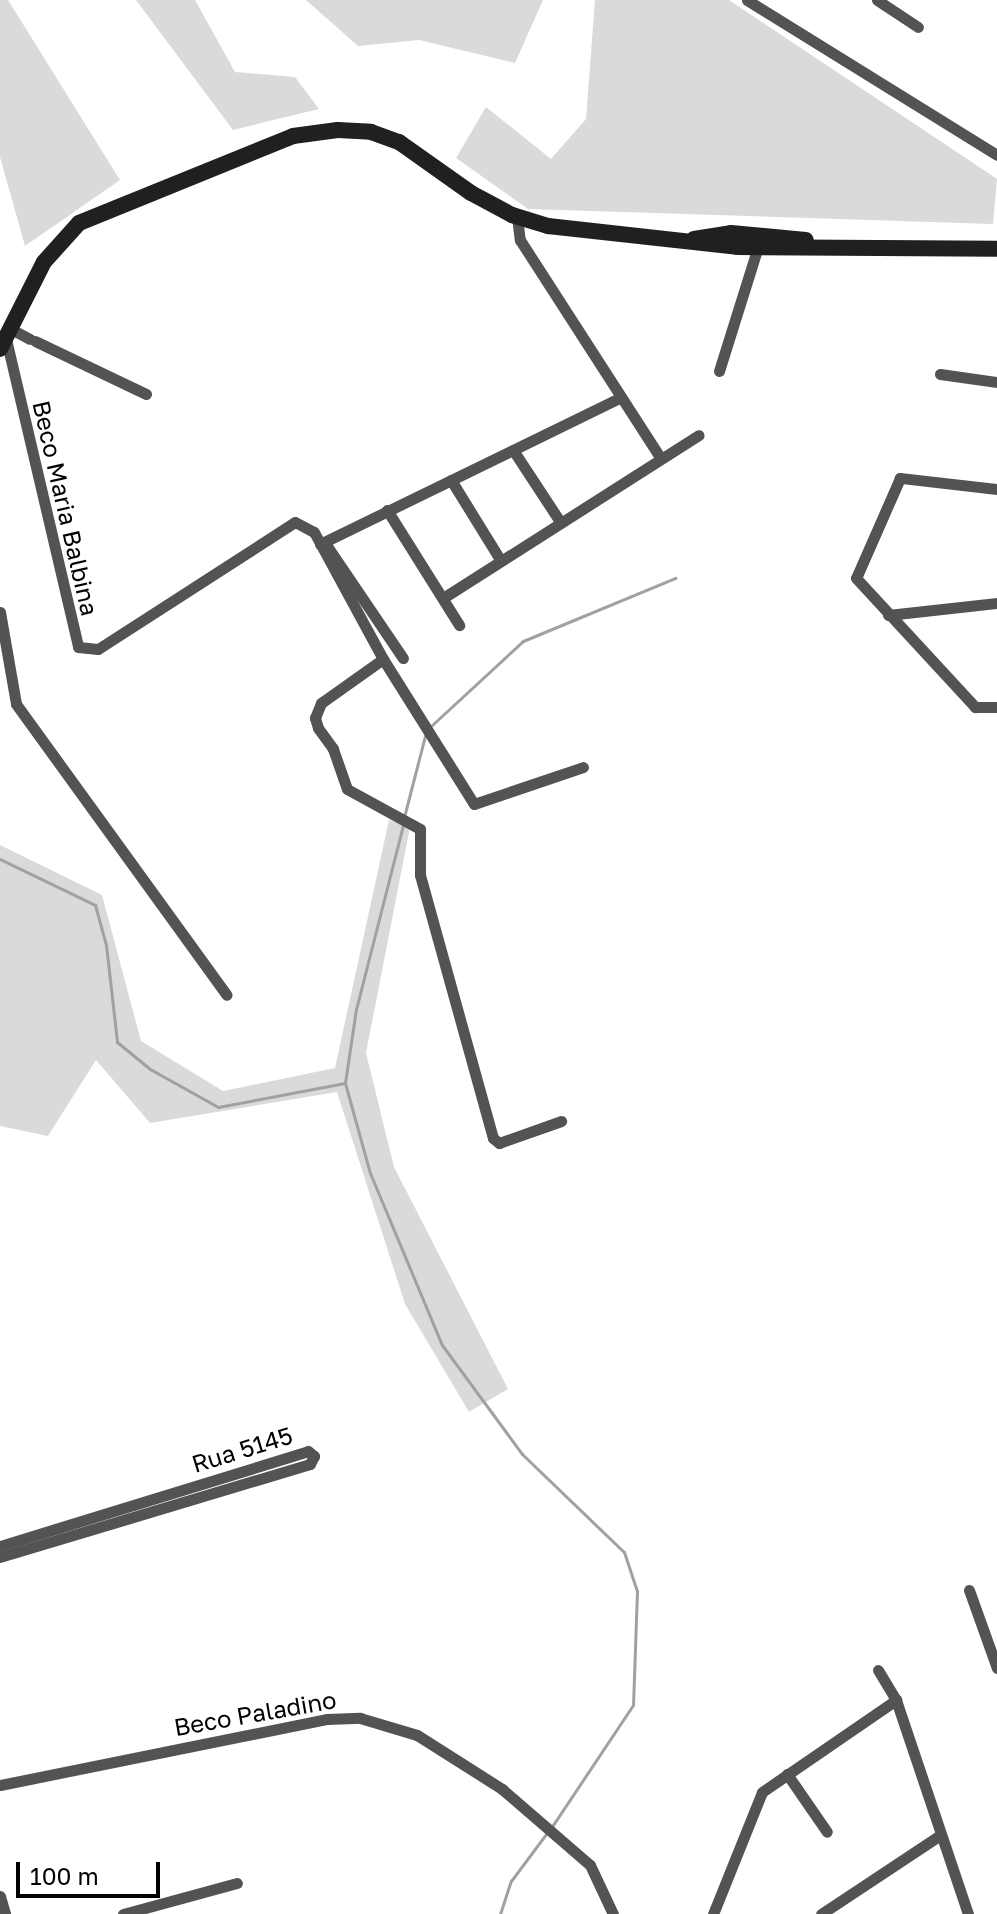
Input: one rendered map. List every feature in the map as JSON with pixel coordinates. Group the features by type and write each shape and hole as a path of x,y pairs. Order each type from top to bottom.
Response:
{"main road":[{"path":"5,339 44,262 79,223 293,136 371,132 399,142 471,193 517,217 548,226 693,240 712,234 759,241 826,245 997,249"}],"street":[{"path":"747,0 997,155"},
{"path":"877,0 918,27"},
{"path":"517,217 520,240 661,459"},
{"path":"719,371 759,241"},
{"path":"5,339 33,340 146,394"},
{"name":"Beco Maria Balbina","path":"5,339 74,643 83,651 98,649 288,523 309,527 322,542 383,659 474,804 583,767"},
{"path":"940,374 997,382"},
{"path":"403,658 322,542 621,397"},
{"path":"443,598 699,435"},
{"path":"513,450 561,523"},
{"path":"997,489 908,477 895,482 856,578 975,707 997,707"},
{"path":"451,480 501,561"},
{"path":"387,510 459,625"},
{"path":"888,615 997,603"},
{"path":"0,612 16,704 227,995"},
{"path":"383,659 321,703 315,718 318,728 333,749 347,789 420,829 420,875 493,1138 499,1143 561,1121"},
{"name":"Rua 5145","path":"0,1546 64,1532 310,1464 314,1456 308,1451 157,1504"},
{"name":"Rua 5145","path":"0,1557 64,1532"},
{"path":"969,1590 997,1668"},
{"path":"878,1670 896,1700 939,1836 968,1914"},
{"path":"713,1914 762,1792 896,1700"},
{"name":"Beco Paladino","path":"0,1785 327,1719 360,1718 417,1735 502,1789 590,1865 613,1914"},
{"path":"787,1774 827,1832"},
{"path":"821,1914 939,1836"},
{"path":"123,1914 237,1883"},
{"path":"0,1896 5,1914"}],"shaded area":[{"path":"0,0 8,0 120,180 25,246 0,157"},
{"path":"136,0 195,0 235,72 295,77 319,109 233,130"},
{"path":"306,0 543,0 515,63 419,40 358,46"},
{"path":"595,0 729,0 997,179 993,224 528,209 456,158 486,107 551,159 586,119"},
{"path":"389,820 410,827 366,1053 394,1167 508,1389 469,1412 405,1304 337,1092 150,1123 96,1060 48,1136 0,1126 0,845 102,895 141,1041 223,1091 335,1068"}],"waterway":[{"path":"432,725 523,641 675,578"},
{"path":"404,817 425,736"},
{"path":"403,825 356,1009 345,1083 370,1173 442,1345 522,1454 624,1552 637,1591 633,1705 551,1828"},
{"path":"0,859 95,905 106,945 117,1042 150,1069 218,1107 345,1083"},
{"path":"500,1914 511,1881 546,1834"}]}
